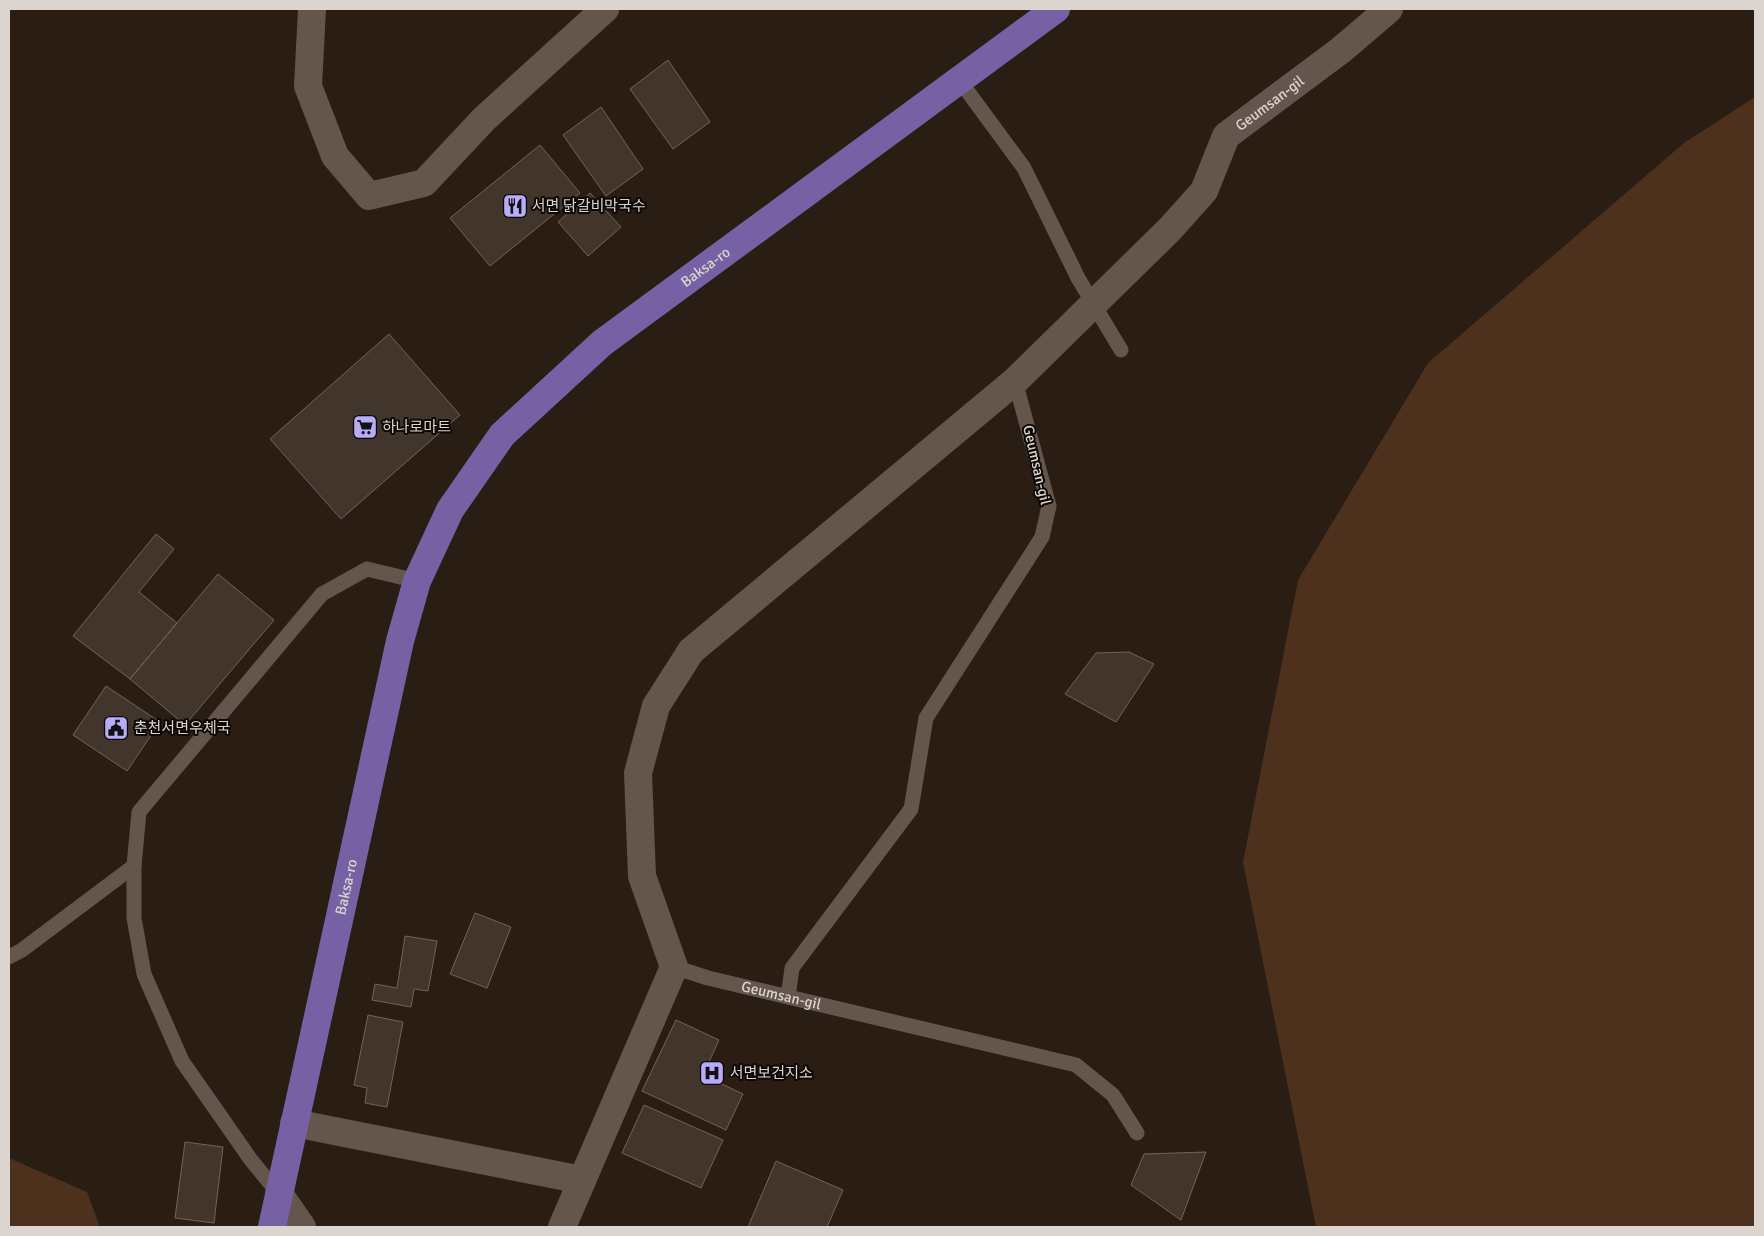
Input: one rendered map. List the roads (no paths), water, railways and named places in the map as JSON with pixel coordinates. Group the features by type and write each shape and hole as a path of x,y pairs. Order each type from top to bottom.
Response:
{"main road":[{"name":"Baksa-ro","path":"272,1227 398,650 417,581 450,510 502,436 595,350 1056,9"}],"street":[{"path":"312,9 308,86 335,156 369,196 424,183 484,119 605,9"},
{"name":"Geumsan-gil","path":"1015,381 1170,229 1204,190 1226,136 1341,50 1389,9"},
{"path":"562,1227 674,967 642,876 638,773 656,706 691,651 1015,381"},
{"path":"294,1123 582,1180"},
{"path":"279,1194 302,1227"}],"lane":[{"path":"960,81 1024,168 1078,278 1121,350"},
{"name":"Geumsan-gil","path":"788,997 792,968 911,809 926,718 1042,537 1049,506 1015,381"},
{"path":"279,1194 251,1160 182,1061 144,974 134,918 134,866 139,812 322,594 366,569 417,581"},
{"path":"9,957 22,950 134,866"},
{"name":"Geumsan-gil","path":"674,967 708,978 1076,1065 1113,1095 1137,1133"}],"place":[{"name":"서면 닭갈비막국수","path":"515,206"},
{"name":"하나로마트","path":"365,427"},
{"name":"춘천서면우체국","path":"116,728"},
{"name":"서면보건지소","path":"712,1073"}]}
